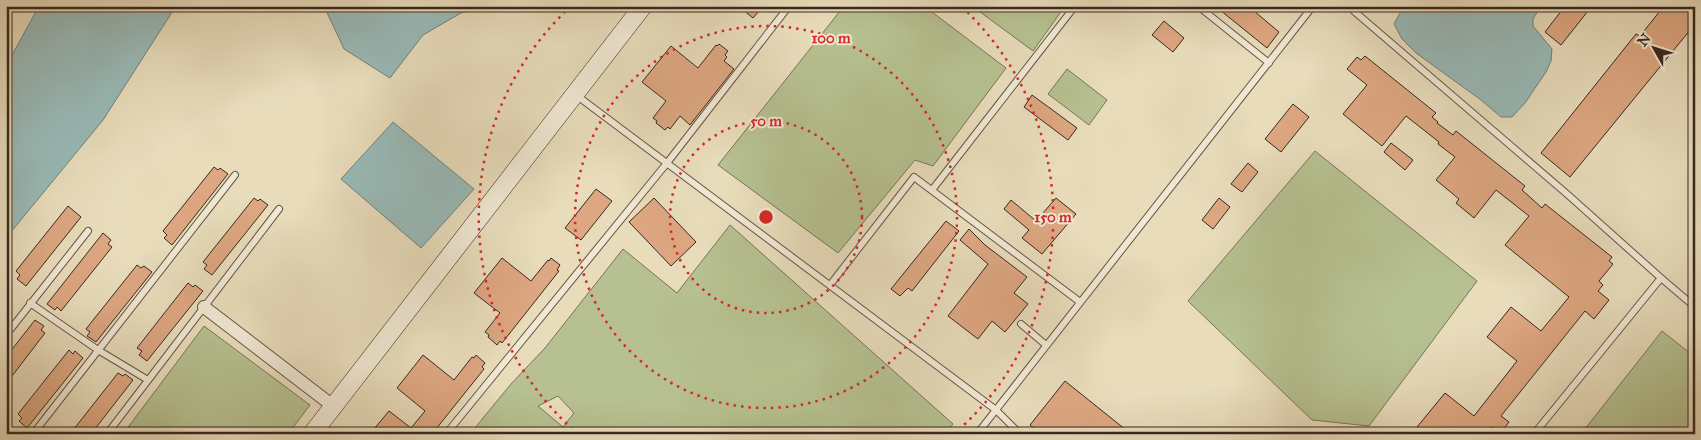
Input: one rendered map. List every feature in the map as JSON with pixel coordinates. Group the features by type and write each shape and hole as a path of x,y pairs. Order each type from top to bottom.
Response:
{"street":[{"path":"312,434 643,6"},
{"path":"204,307 333,406"}],"lane":[{"path":"446,434 667,163 789,6"},
{"path":"932,190 1076,6"},
{"path":"1198,6 1269,63"},
{"path":"977,434 1314,6"},
{"path":"1348,6 1695,307"},
{"path":"575,94 996,410 1020,434"},
{"path":"33,434 235,175"},
{"path":"830,285 914,177 1080,302"},
{"path":"107,434 279,209"},
{"path":"6,335 88,231"},
{"path":"1534,434 1660,278"},
{"path":"30,303 98,350 148,380"},
{"path":"1021,324 1046,345"}],"green space":[{"path":"844,6 924,6 1006,68 933,166 915,160 838,253 718,165"},
{"path":"972,6 1065,6 1033,51"},
{"path":"1067,69 1107,100 1089,125 1048,94"},
{"path":"1315,151 1477,281 1369,426 1312,420 1188,301"},
{"path":"730,225 953,424 945,434 610,434 602,428 597,434 470,434 511,384 545,348 623,249 677,293","holes":["558,396 574,413 563,427 538,406"]},
{"path":"204,326 310,405 288,434 123,434"},
{"path":"1662,331 1695,357 1695,434 1581,434"}],"water":[{"path":"39,6 176,6 103,120 6,238 6,66"},
{"path":"324,6 494,6 461,13 423,35 390,78 344,49"},
{"path":"1404,6 1541,6 1533,19 1533,26 1552,49 1551,61 1546,72 1525,103 1512,117 1501,117 1481,100 1416,53 1402,39 1394,24"},
{"path":"393,122 474,189 421,248 341,179"}],"building":[{"path":"738,6 763,6 753,18"},
{"path":"1215,6 1248,6 1279,32 1267,48"},
{"path":"1565,6 1592,6 1561,45 1545,32"},
{"path":"1664,6 1695,6 1695,24 1570,177 1541,153 1636,34 1640,36"},
{"path":"1164,21 1184,38 1173,52 1152,35"},
{"path":"719,44 728,51 724,61 734,69 690,125 680,116 670,129 668,127 665,130 653,118 666,101 642,82 671,46 698,68 716,45"},
{"path":"1365,56 1436,113 1432,117 1437,123 1453,135 1456,131 1525,186 1522,190 1542,208 1545,204 1612,257 1609,261 1613,264 1599,281 1603,285 1598,291 1609,300 1594,319 1585,311 1501,416 1509,422 1500,434 1492,427 1486,434 1425,434 1417,427 1445,393 1474,416 1517,361 1487,337 1511,307 1541,331 1569,297 1505,245 1529,216 1496,190 1474,218 1456,203 1459,199 1436,180 1455,157 1438,144 1439,142 1406,116 1382,146 1343,114 1367,85 1347,69 1357,57 1361,60"},
{"path":"1032,95 1077,128 1068,140 1024,107"},
{"path":"1293,104 1309,117 1281,152 1265,139"},
{"path":"1391,143 1413,160 1405,170 1384,152"},
{"path":"1248,163 1258,172 1242,192 1231,184"},
{"path":"214,167 218,170 220,168 228,174 172,245 164,238 167,235 163,231"},
{"path":"596,189 612,201 581,240 565,228"},
{"path":"254,198 258,201 260,199 268,205 212,275 204,269 207,265 203,262"},
{"path":"654,198 696,242 671,266 629,222"},
{"path":"1056,198 1076,214 1042,254 1022,238 1029,230 1004,209 1011,200 1036,221"},
{"path":"1219,198 1230,207 1213,229 1202,220"},
{"path":"68,206 81,217 26,286 17,279 20,275 16,271"},
{"path":"946,221 959,231 912,291 908,288 900,296 891,289"},
{"path":"969,229 985,245 1027,277 1014,293 1028,304 1005,332 992,321 978,339 948,316 988,264 960,240"},
{"path":"103,233 111,240 108,244 112,247 61,311 57,307 55,310 47,304"},
{"path":"502,258 531,281 551,258 560,265 557,270 559,271 502,343 500,341 497,345 485,332 500,313 474,293"},
{"path":"137,265 141,268 144,266 152,272 96,342 87,336 90,332 86,329"},
{"path":"188,283 193,287 195,285 203,291 147,361 139,355 142,351 137,348"},
{"path":"35,320 44,326 41,330 45,333 6,384 6,357"},
{"path":"69,350 73,354 75,351 83,358 27,428 19,421 22,418 18,414"},
{"path":"423,355 454,380 472,357 474,358 476,355 485,363 482,367 484,369 432,434 380,434 374,429 389,411 411,428 425,411 397,388"},
{"path":"118,373 123,376 125,374 133,380 91,434 70,434"},
{"path":"1065,381 1131,434 1040,434 1030,425"}]}
